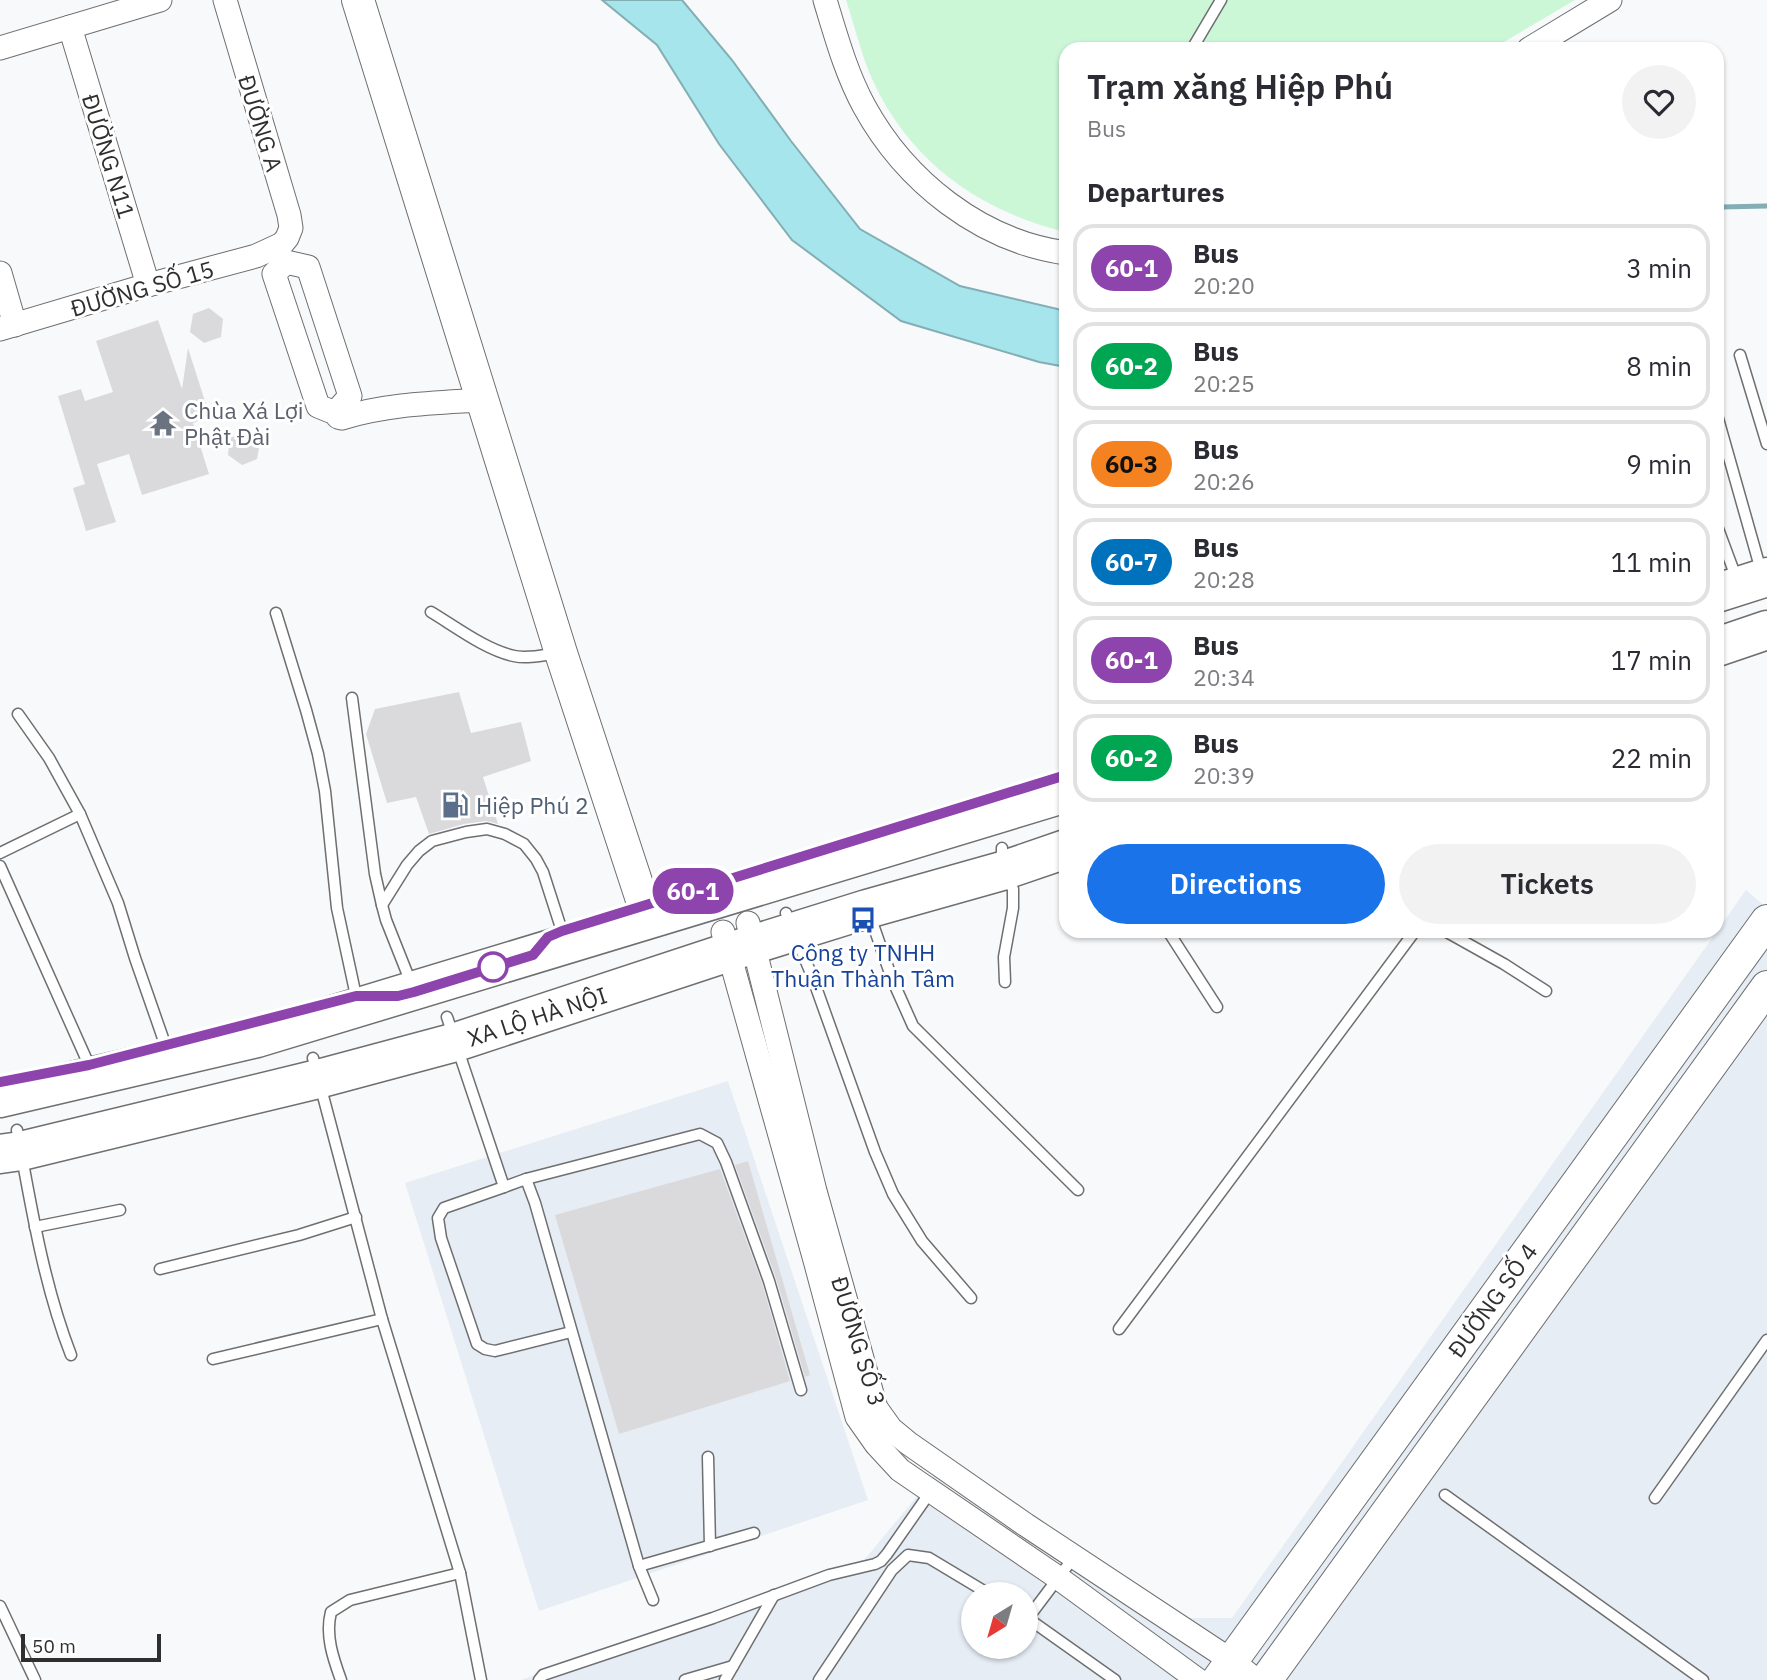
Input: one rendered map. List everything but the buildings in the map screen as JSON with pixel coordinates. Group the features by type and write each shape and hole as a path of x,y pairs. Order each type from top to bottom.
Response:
{"highway":[{"path":"1724,616 1748,578"},
{"path":"1724,645 1767,630"},
{"path":"646,913 1059,777"},
{"path":"7,1133 257,1038 406,994 548,943 1059,795"},
{"name":"XA LỘ HÀ NỘI","path":"790,922 865,905 1002,859 1059,832"},
{"name":"XA LỘ HÀ NỘI","path":"7,1133 198,1090 316,1069 451,1030 643,955 738,938 1002,859 1059,850"},
{"path":"0,1082 89,1065 356,996 406,994"}],"street":[{"path":"0,48 160,0"},
{"name":"ĐƯỜNG A","path":"225,0 289,215 291,228 284,253 274,274 318,406 335,412"},
{"path":"358,0 481,400 646,913"},
{"path":"825,0 852,81 864,106 894,152 954,207 988,228 1025,244 1059,251"},
{"path":"1541,42 1610,0"},
{"name":"ĐƯỜNG N11","path":"70,27 148,285"},
{"path":"284,253 308,267 350,396 335,412 338,417 392,407 481,400"},
{"name":"ĐƯỜNG SỐ 15","path":"8,327 256,256 284,253"},
{"path":"0,273 8,327"},
{"name":"ĐƯỜNG SỐ 4","path":"1235,1674 1767,921"},
{"name":"ĐƯỜNG SỐ 3","path":"738,938 816,1264 857,1417 884,1436 908,1444 1074,1557 1235,1674"},
{"name":"ĐƯỜNG SỐ 4","path":"1266,1680 1767,987"},
{"name":"ĐƯỜNG SỐ 3","path":"884,1436 900,1470 1058,1577 1198,1680"}],"lane":[{"path":"1196,42 1221,0"},
{"path":"1740,355 1767,443"},
{"path":"1724,452 1748,578"},
{"path":"1724,538 1748,578"},
{"path":"431,612 487,646 516,657 561,653"},
{"path":"276,613 318,754 325,791 337,908 356,996"},
{"path":"352,698 374,874 406,994"},
{"path":"18,714 49,758 80,814 118,903 165,1044"},
{"path":"0,853 80,814"},
{"path":"382,905 407,865 432,841 487,829 505,834 524,844 543,872 548,943"},
{"path":"1002,859 1013,888 1013,908 1004,957 1005,982"},
{"path":"0,866 89,1065"},
{"path":"865,905 892,979 913,1026 1078,1190"},
{"path":"790,922 893,1194 922,1241 971,1297"},
{"path":"1173,938 1217,1007"},
{"path":"1119,1329 1410,938"},
{"path":"1458,938 1546,991"},
{"path":"451,1030 504,1187"},
{"path":"316,1069 382,1319 460,1573 480,1680"},
{"path":"7,1133 35,1227 58,1323 71,1355"},
{"path":"571,1332 495,1351 477,1344 441,1238 438,1218 444,1208 526,1179 700,1134 717,1143 726,1162 769,1281 801,1390"},
{"path":"526,1179 639,1566 653,1600"},
{"path":"35,1227 120,1210"},
{"path":"160,1269 299,1235 356,1217"},
{"path":"213,1359 382,1319"},
{"path":"1655,1498 1767,1340"},
{"path":"708,1457 710,1546"},
{"path":"539,1680 543,1675 829,1576 875,1564 881,1561 931,1491"},
{"path":"1445,1495 1703,1680"},
{"path":"639,1566 754,1533"},
{"path":"819,1680 892,1570 908,1555 929,1558 969,1582"},
{"path":"1038,1603 1074,1557"},
{"path":"341,1680 333,1657 328,1626 331,1612 350,1600 460,1573"},
{"path":"724,1680 774,1595"},
{"path":"0,1606 34,1680"},
{"path":"1038,1626 1115,1680"},
{"path":"685,1680 733,1666"}],"shaded area":[{"path":"1746,890 1767,908 1767,1680 521,1680 865,1559 947,1460 1185,1618 1232,1618 1712,938 1724,938 1724,921"},
{"path":"728,1081 868,1500 539,1611 405,1183"}],"green space":[{"path":"846,0 1575,0 1504,42 1059,42 1059,230 1033,223 1003,210 974,195 948,176 924,155 902,130 884,103 866,63"}],"water":[{"path":"602,0 682,0 732,60 860,229 960,286 1059,309 1059,366 901,321 792,240 719,144 657,45"}],"waterway":[{"path":"1724,207 1767,206"}],"bus line":[{"name":"60-1","path":"0,1082 89,1065 356,996 398,996 414,992 533,955 548,937 562,931 1059,777"}],"place":[{"name":"Chùa Xá Lợi Phật Đài","path":"163,423"},
{"name":"Hiệp Phú 2","path":"455,805"},
{"name":"Công ty TNHH Thuận Thành Tâm","path":"863,920"}]}
